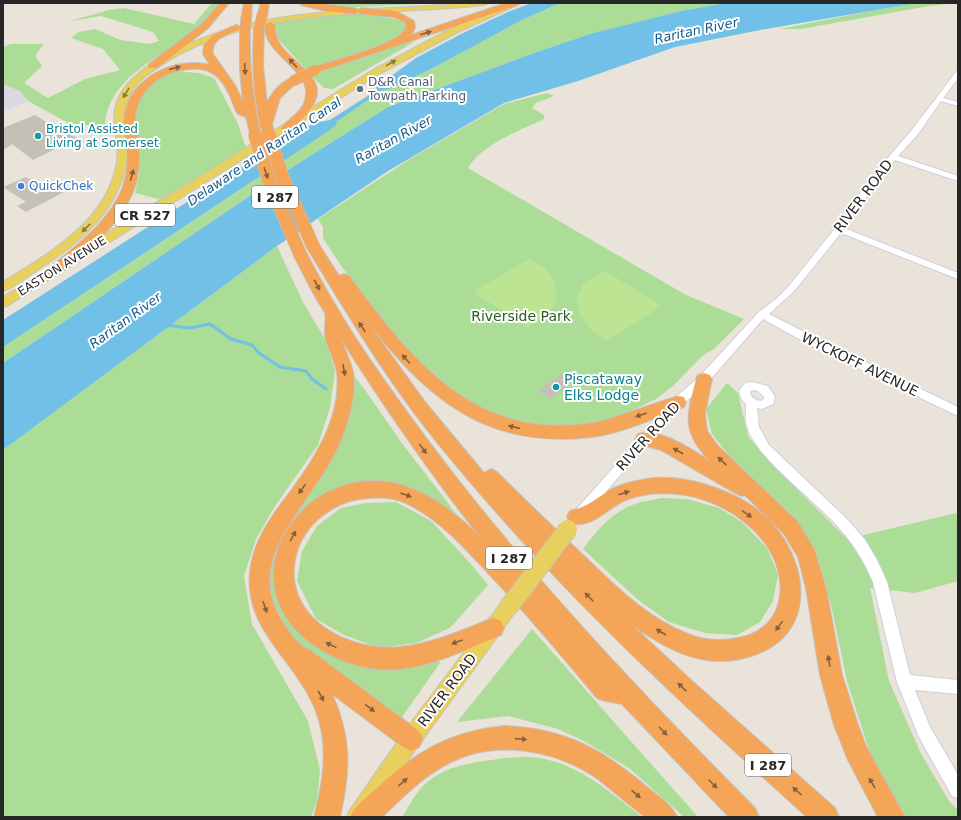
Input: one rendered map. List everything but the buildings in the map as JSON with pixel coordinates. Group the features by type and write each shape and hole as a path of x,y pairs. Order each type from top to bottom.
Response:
{"highway":[{"path":"153,66 205,26 224,3"},
{"name":"I 287","path":"248,3 242,26 245,78 250,115 255,136 271,187 301,256 333,315 370,373 444,476 502,550 626,693 746,817"},
{"name":"I 287","path":"265,3 265,21 258,73 262,111 282,176 317,253 377,350 408,394 464,462 509,514 564,572 710,714 826,817"},
{"path":"272,3 265,21 271,36 308,79 312,88 312,98 308,107 287,128"},
{"path":"304,3 326,8 396,14 409,21 411,27 410,30 404,36 389,45"},
{"path":"267,127 274,98 281,90 293,81 315,70 516,3"},
{"path":"242,26 217,36 209,44 207,49 209,56 224,74 232,88 242,112 250,115"},
{"path":"54,271 95,236 117,211 126,195 134,170 130,118 132,106 143,87 152,77 177,67 204,66 218,70 224,74"},
{"path":"317,253 335,268 406,360 433,386 463,408 494,422 532,430 578,431 604,427 678,402"},
{"path":"328,817 336,781 337,763 333,726 321,695 293,652 278,635 264,606 260,591 263,552 275,527 319,466 334,437 339,421 345,381 344,368 332,333 333,315"},
{"path":"704,379 696,413 696,422 700,433 712,451 791,528 807,555 816,588 831,675 846,725 856,752 870,780 892,817"},
{"path":"644,439 666,444 760,498"},
{"path":"464,462 482,468 532,520 594,579 633,613 649,625 685,644 706,650 726,651 745,648 763,642 774,633 782,622 789,607 791,592 790,577 780,548 756,520 723,499 689,488 654,486 616,496 594,511 572,523"},
{"path":"493,628 418,655 388,659 361,656 350,653 324,641 313,634 296,615 284,587 284,559 288,545 308,516 325,503 345,494 364,490 386,490 396,491 413,498 426,505 454,526 478,548 538,612 605,690 626,693"},
{"path":"293,652 411,739"},
{"path":"363,817 418,770 440,756 473,742 509,738 556,745 588,759 617,778 664,817"}],"main road":[{"name":"EASTON AVENUE","path":"3,287 67,245 100,214 110,198 122,160 117,122 121,103 132,84 153,66 192,44 216,33 285,17 484,3"},
{"name":"EASTON AVENUE","path":"3,303 376,72 448,34 516,3"},
{"path":"430,8 458,10 465,15 462,21 448,34"},
{"path":"110,198 117,211 124,214 134,215 152,210"},
{"name":"RIVER ROAD","path":"358,817 411,739 572,523"}],"street":[{"name":"RIVER ROAD","path":"572,523 678,402 704,379 762,314 779,301 792,288 839,229 861,197 892,157 915,132 958,73"},
{"path":"940,99 958,104"},
{"path":"892,157 958,179"},
{"path":"839,229 958,276"},
{"name":"WYCKOFF AVENUE","path":"762,314 814,342 958,412"},
{"path":"752,403 751,414 753,427 765,448 845,525 860,544 872,564 880,582 904,682 924,732 958,790"},
{"path":"904,682 958,688"}],"shaded area":[{"path":"3,84 20,91 28,101 3,112"}],"green space":[{"path":"212,3 221,3 202,25 179,43 144,65 125,82 110,103 106,115 105,128 98,125 72,125 28,101 20,91 3,84 3,47 11,44 44,44 35,56 42,66 24,83 48,98 85,79 120,70 103,49 71,38 79,32 95,29 120,40 150,44 159,41 153,32 101,16 70,21 109,10 124,8 194,24"},
{"path":"312,3 437,3 337,8"},
{"path":"560,3 726,3 681,11 593,33 534,53 388,107 291,168 3,363 3,347 252,182 381,91 390,89 435,67 522,20"},
{"path":"916,3 958,3 929,6 801,29 780,29 900,5"},
{"path":"361,13 401,20 407,26 403,36 308,71 274,35 275,21 299,17"},
{"path":"414,42 333,89 324,88 311,75 399,44"},
{"path":"168,67 171,71 199,73 214,78 238,124 246,148 162,200 135,193 139,174 139,137 135,136 134,120 137,105 145,90 156,77"},
{"name":"Riverside Park","path":"547,93 554,96 536,103 532,108 544,115 544,119 491,145 474,160 468,168 686,295 744,319 714,349 702,356 673,386 656,399 610,421 576,427 534,425 485,412 437,382 401,343 342,267 323,238 323,227 318,219 410,159 504,104"},
{"path":"277,246 303,302 326,341 335,370 330,408 318,445 275,506 256,539 244,576 252,624 308,721 320,770 317,801 311,817 3,817 3,450"},
{"path":"529,259 545,268 554,281 557,299 550,312 528,327 476,294 476,290"},
{"path":"605,271 659,304 660,307 607,341 590,329 580,315 577,296 584,283"},
{"path":"354,376 401,442 470,532 376,484 289,532 292,621 303,635 322,650 389,667 439,661 440,663 402,717 399,717 304,649 287,632 272,605 268,587 274,543 321,474 352,377"},
{"path":"727,383 738,393 748,436 768,460 847,539 956,513 958,515 958,581 915,593 870,588 889,681 921,754 949,801 958,810 958,817 906,817 874,766 847,681 831,605 816,553 788,511 734,462 712,434 706,409"},
{"path":"662,498 687,499 719,508 742,522 767,548 778,574 773,601 760,622 737,635 705,633 669,622 637,599 583,549 606,522 619,512 638,503"},
{"path":"396,502 431,521 488,585 450,628 416,643 380,648 344,635 316,619 297,581 302,551 317,526 341,508 366,503"},
{"path":"532,629 698,817 684,817 629,768 584,741 558,729 508,716 457,722"},
{"path":"535,757 568,766 606,789 642,817 402,817 413,798 421,788 439,774 449,769 470,763 505,758"}],"water":[{"path":"532,3 560,3 522,20 435,67 390,89 381,91 336,122 337,124 327,132 3,347 3,320 246,164 314,123 330,120 377,90 376,87 416,58 461,34 510,11"},
{"name":"Raritan River","path":"726,3 916,3 760,30 675,47 578,81 504,103 388,171 277,246 3,450 3,363 291,168 388,107 534,53 593,33 681,11"}],"waterway":[{"path":"166,325 190,328 210,324 231,339 252,345 259,353 280,367 306,371 312,379 326,389"}],"place":[{"name":"D&R Canal Towpath Parking","path":"360,89"},
{"name":"Bristol Assisted Living at Somerset","path":"38,136"},
{"name":"QuickChek","path":"21,186"},
{"name":"Piscataway Elks Lodge","path":"556,387"}],"water label":[{"name":"Delaware and Raritan Canal","path":"264,151"}]}
